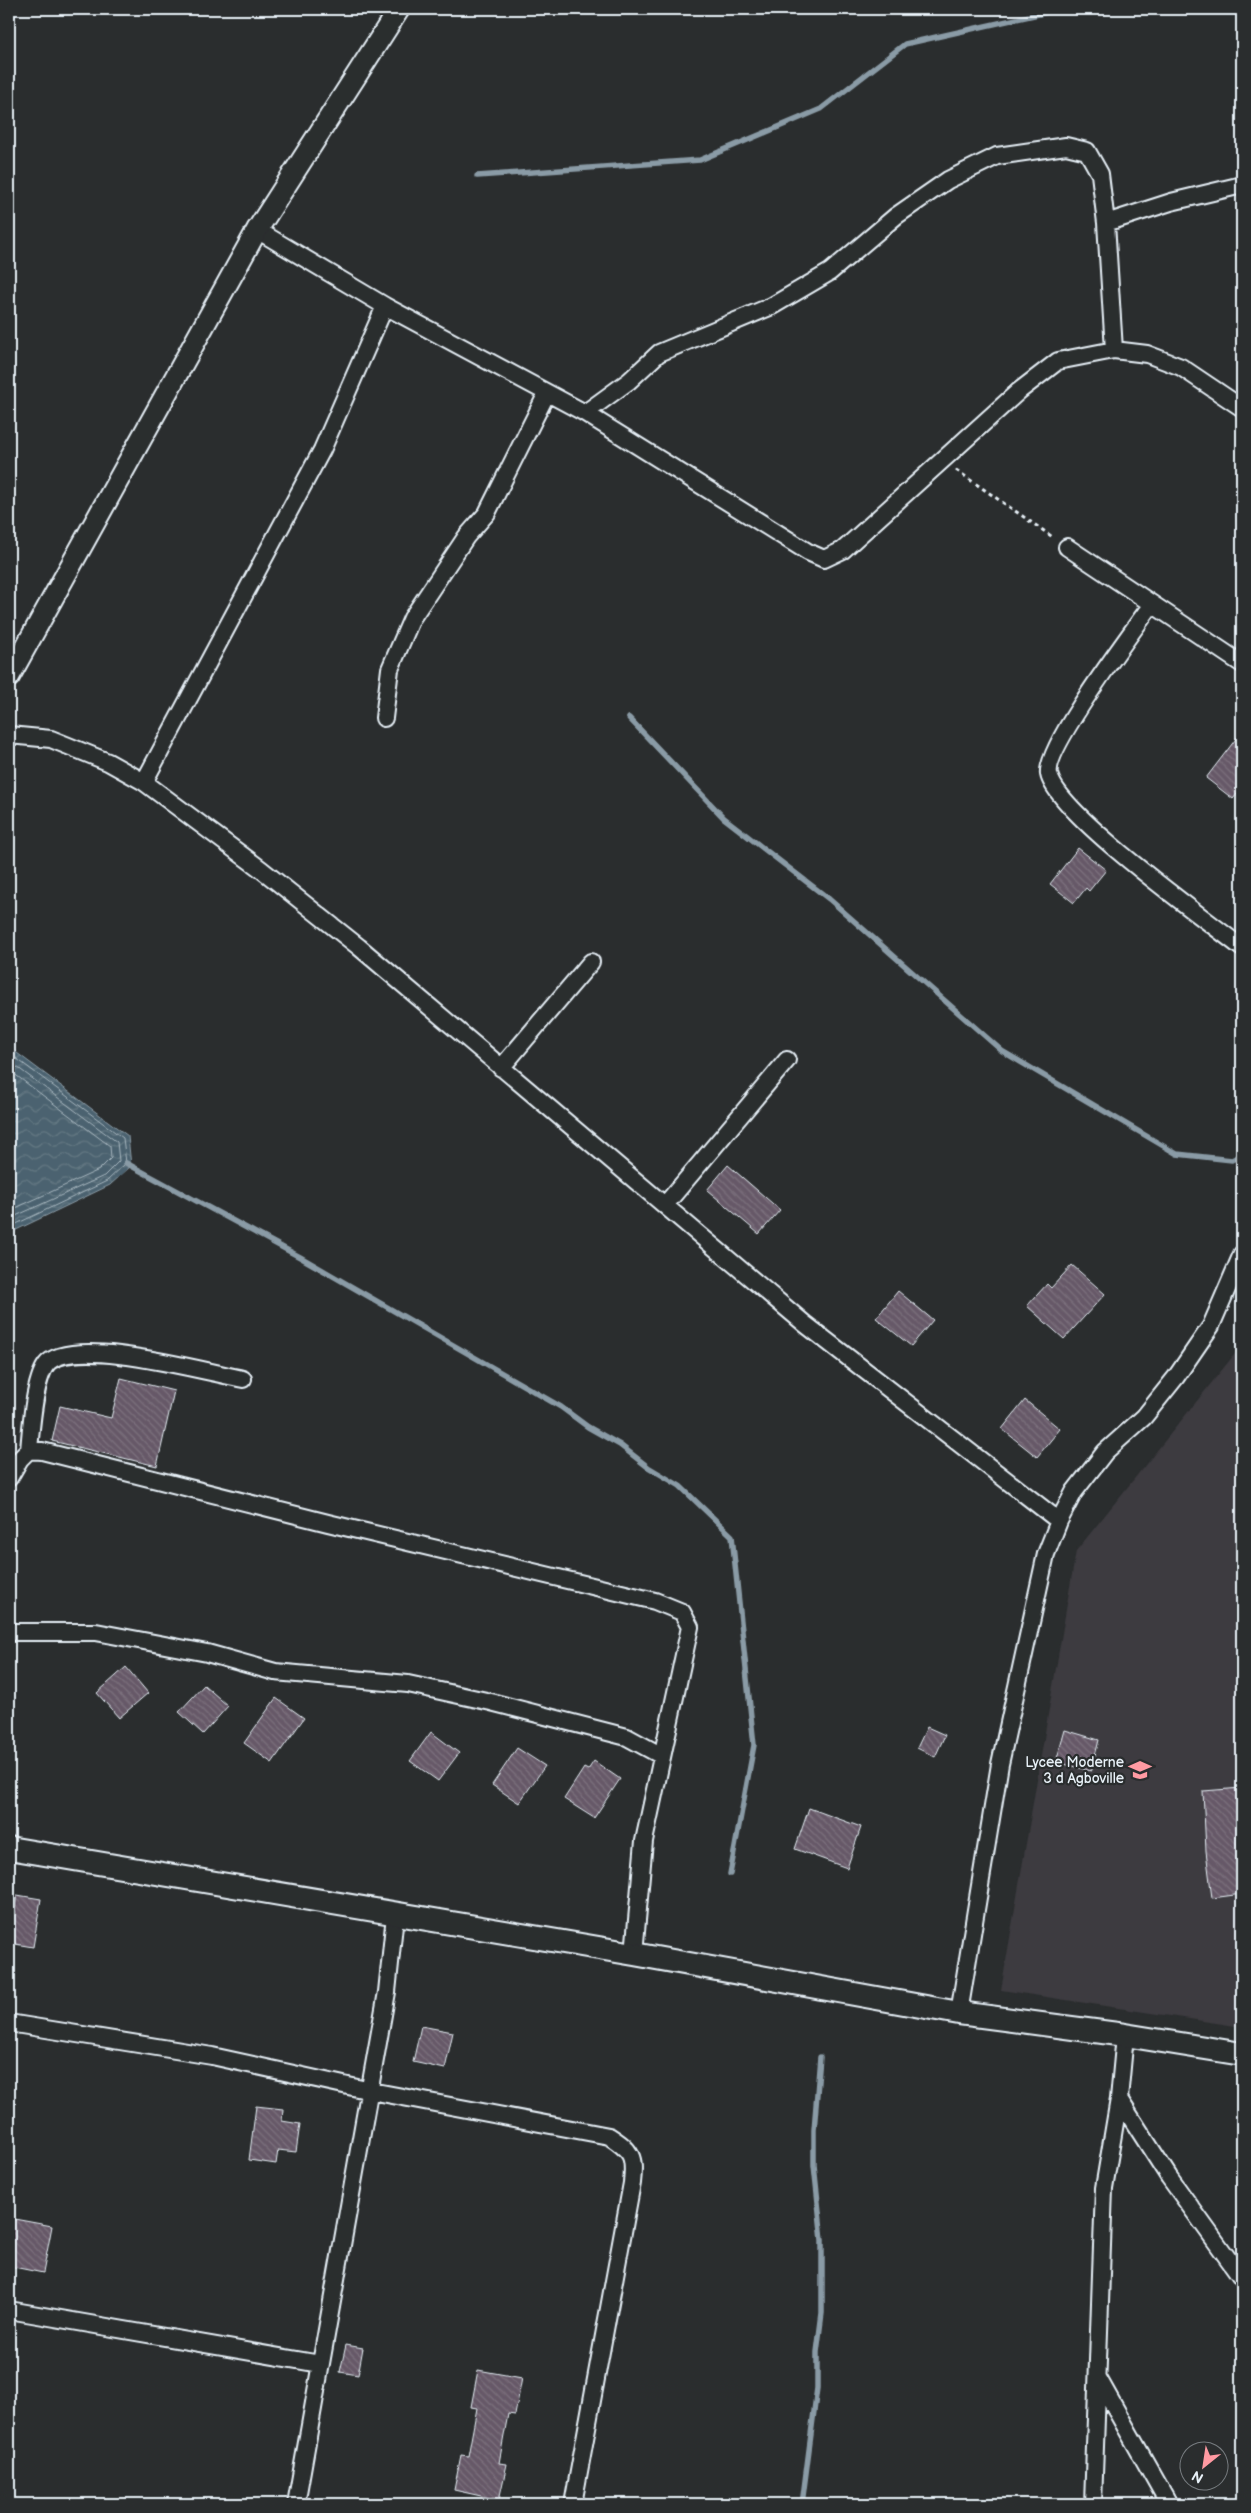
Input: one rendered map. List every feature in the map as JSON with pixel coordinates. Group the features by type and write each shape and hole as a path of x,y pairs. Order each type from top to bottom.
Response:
{"main road":[{"path":"9,1848 395,1915 634,1954 959,2013 1125,2034 1242,2054"}],"street":[{"path":"9,677 257,230 399,9"},
{"path":"585,413 629,381 659,353 772,306 830,272 896,216 948,180 997,156 1066,146 1087,151 1100,174 1106,223 1114,350"},
{"path":"1106,223 1171,202 1242,184"},
{"path":"257,230 385,306 585,413 808,552 824,559 843,550 1019,391 1058,361 1114,350 1147,354 1181,367 1242,408"},
{"path":"144,782 322,450 385,306"},
{"path":"384,718 390,669 412,618 466,537 487,513 547,393"},
{"path":"1067,548 1242,664"},
{"path":"1152,604 1088,695 1053,754 1048,774 1056,790 1102,839 1242,948"},
{"path":"9,735 51,739 108,762 144,782 262,870 351,941 805,1324 1059,1521"},
{"path":"501,1068 590,962"},
{"path":"665,1205 787,1060"},
{"path":"959,2013 1000,1764 1046,1554 1059,1521 1074,1492 1105,1452 1144,1417 1176,1377 1211,1326 1238,1275 1242,1254"},
{"path":"9,1478 20,1459 29,1450 35,1398 45,1366 53,1358 69,1352 104,1352 243,1379"},
{"path":"29,1450 42,1451 337,1525 655,1600 682,1612 690,1627 644,1841 634,1954"},
{"path":"9,1632 96,1632 207,1653 275,1672 408,1684 491,1702 627,1736 662,1756"},
{"path":"296,2504 371,2091 387,1992 395,1915"},
{"path":"9,2023 212,2056 371,2091 609,2136 626,2146 634,2161 632,2183 572,2504"},
{"path":"1094,2504 1104,2188 1119,2099 1125,2034"},
{"path":"1119,2099 1169,2177 1242,2278"},
{"path":"9,2310 320,2364"},
{"path":"1098,2377 1169,2504"}],"path":[{"path":"943,461 1067,548"}],"shaded area":[{"name":"Lycee Moderne 3 d Agboville","path":"1242,1345 1242,2027 1001,1990 1076,1551"}],"water":[{"path":"9,1047 128,1136 131,1166 110,1185 14,1231 9,1229"}],"building":[{"path":"1242,731 1242,788 1233,799 1206,778"},
{"path":"1078,848 1106,870 1089,891 1086,888 1074,903 1050,884"},
{"path":"728,1165 780,1210 759,1234 707,1190"},
{"path":"1072,1265 1105,1294 1064,1339 1027,1306 1047,1284 1051,1288"},
{"path":"898,1291 933,1320 911,1346 876,1318"},
{"path":"121,1378 174,1391 157,1466 52,1441 60,1406 111,1418"},
{"path":"1025,1400 1060,1429 1037,1457 1002,1429"},
{"path":"126,1667 148,1693 119,1718 97,1693"},
{"path":"204,1685 228,1706 203,1734 179,1712"},
{"path":"276,1698 304,1718 272,1763 244,1743"},
{"path":"927,1727 945,1735 935,1757 917,1748"},
{"path":"1065,1730 1099,1740 1091,1771 1056,1762"},
{"path":"431,1732 459,1753 438,1781 410,1761"},
{"path":"517,1748 545,1766 519,1803 492,1785"},
{"path":"594,1761 620,1779 594,1818 564,1799 584,1768 588,1770"},
{"path":"1242,1788 1242,1894 1212,1898 1206,1851 1203,1791"},
{"path":"809,1808 861,1827 847,1868 795,1849"},
{"path":"17,1895 41,1899 33,1947 9,1943"},
{"path":"421,2026 453,2032 445,2069 413,2062"},
{"path":"256,2106 283,2109 282,2121 300,2124 296,2152 278,2150 276,2164 249,2160"},
{"path":"9,2218 52,2226 43,2273 9,2266"},
{"path":"346,2345 363,2348 358,2375 340,2372"},
{"path":"478,2370 522,2378 515,2415 508,2414 499,2463 507,2464 499,2500 454,2490 461,2455 468,2456 477,2408 471,2407"}],"waterway":[{"path":"477,176 700,160 821,109 905,44 1061,9"},
{"path":"629,718 724,818 829,899 1002,1051 1177,1154 1232,1160 1242,1154"},
{"path":"126,1163 300,1257 561,1407 588,1427 620,1445 648,1467 680,1486 732,1536 754,1745 730,1874"},
{"path":"802,2504 817,2388 817,2352 822,2313 822,2240 814,2165 814,2130 820,2057"}],"place":[{"name":"Lycee Moderne 3 d Agboville","path":"1140,1770"}]}
